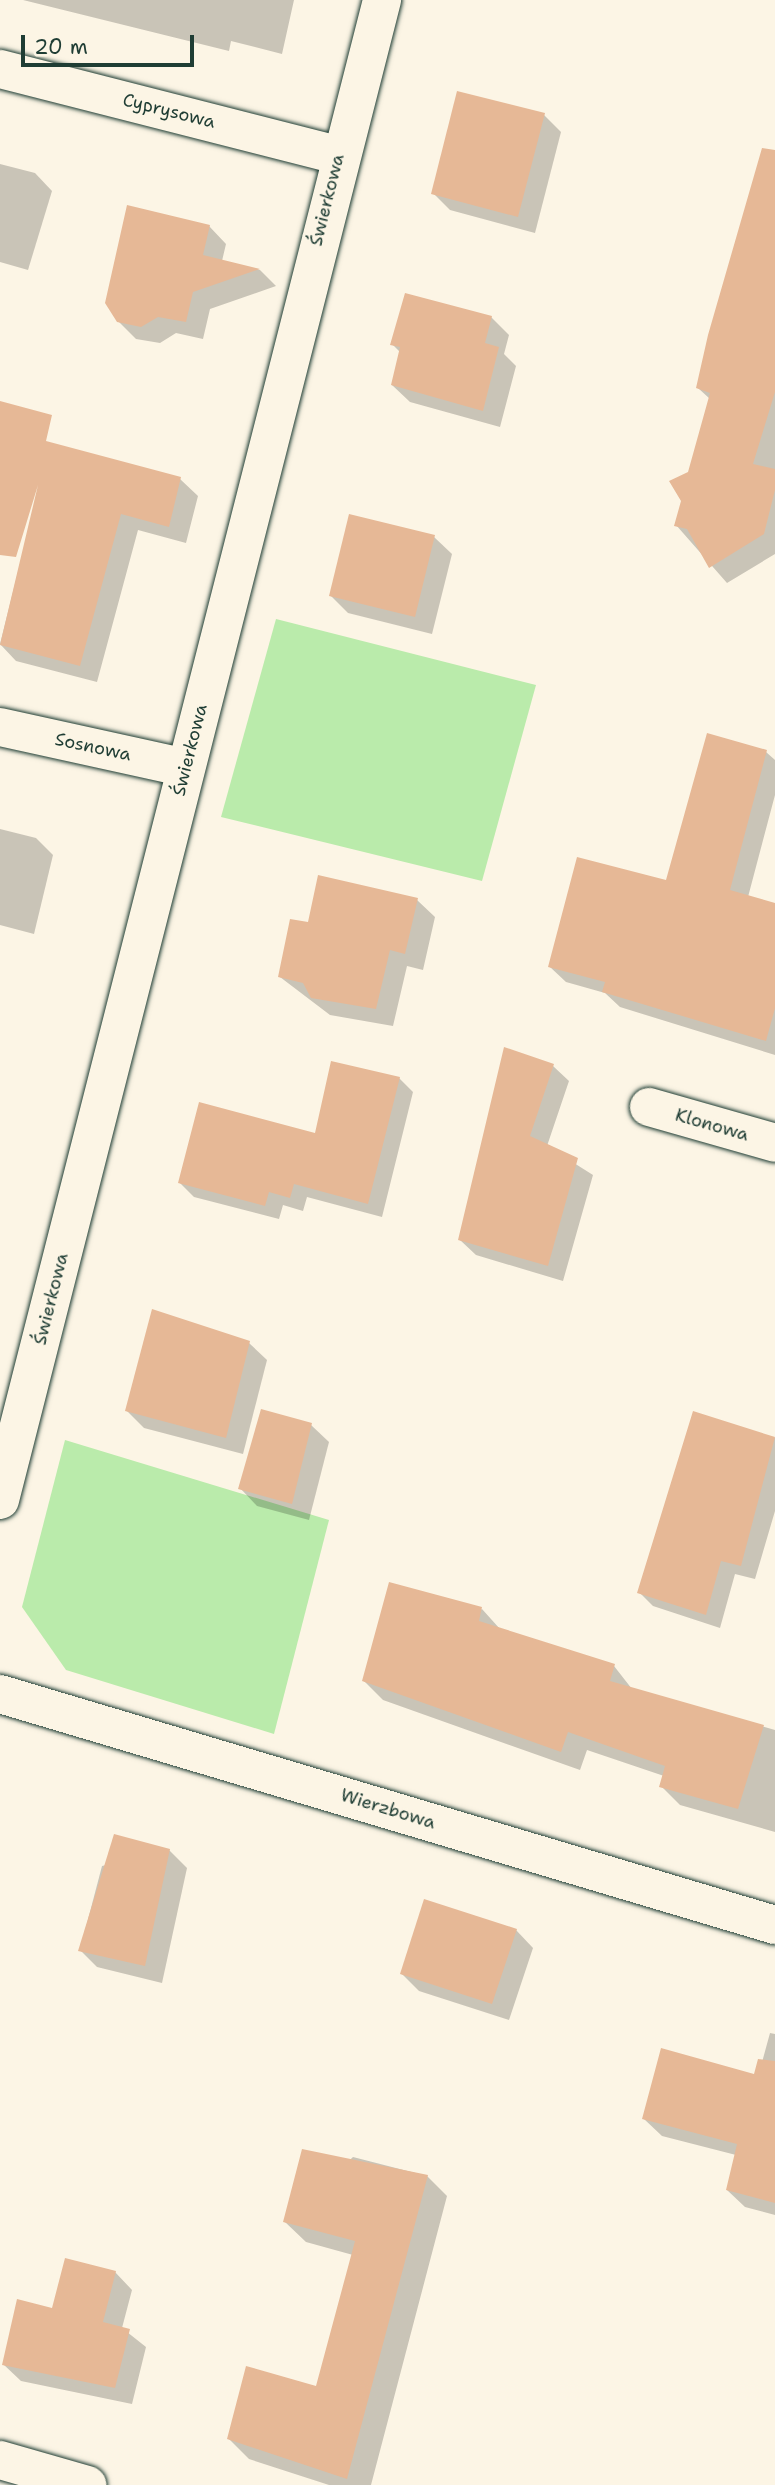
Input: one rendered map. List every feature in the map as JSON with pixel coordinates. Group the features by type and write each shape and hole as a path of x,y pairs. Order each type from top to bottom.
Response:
{"street":[{"name":"Świerkowa","path":"0,1500 338,155 382,0"},
{"name":"Cyprysowa","path":"0,69 338,155"},
{"name":"Sosnowa","path":"0,727 186,768"},
{"name":"Klonowa","path":"649,1107 775,1143"},
{"name":"Wierzbowa","path":"0,1694 775,1925"},
{"path":"0,2460 87,2485"}],"green space":[{"path":"276,619 536,685 482,881 221,817"},
{"path":"65,1440 329,1520 274,1734 66,1670 22,1607"}],"building":[{"path":"457,91 545,113 518,217 431,194"},
{"path":"762,148 775,150 775,392 753,464 775,469 775,490 764,534 709,568 687,529 674,526 681,501 669,481 688,472 710,393 696,388 708,335"},
{"path":"127,205 210,225 203,255 260,269 193,292 186,322 158,317 141,327 117,322 105,303"},
{"path":"405,293 492,316 485,343 499,347 483,411 391,385 400,347 390,345"},
{"path":"0,401 52,415 46,441 181,477 169,527 121,514 80,666 0,645 38,485 16,557 0,555"},
{"path":"349,514 435,535 415,617 329,596"},
{"path":"707,733 767,750 730,890 775,903 775,1008 766,1041 602,992 605,982 548,967 577,857 666,880"},
{"path":"318,875 418,898 405,954 390,950 376,1009 311,998 303,983 278,977 290,919 308,922"},
{"path":"504,1047 554,1064 530,1136 578,1158 548,1266 458,1240"},
{"path":"331,1061 400,1077 368,1204 294,1184 290,1198 269,1192 265,1206 178,1183 199,1102 315,1133"},
{"path":"152,1309 250,1341 226,1438 125,1411"},
{"path":"261,1409 312,1423 292,1504 238,1489"},
{"path":"693,1411 775,1437 741,1566 721,1561 706,1615 637,1593"},
{"path":"389,1582 482,1607 479,1621 615,1664 610,1681 764,1725 738,1809 659,1787 665,1766 568,1732 561,1752 362,1681"},
{"path":"114,1834 170,1849 145,1966 78,1951"},
{"path":"424,1899 517,1929 492,2004 400,1974"},
{"path":"661,2048 754,2074 758,2059 775,2061 775,2203 726,2190 737,2144 642,2119"},
{"path":"302,2149 428,2175 347,2479 227,2439 246,2366 316,2386 355,2241 283,2222"},
{"path":"65,2258 116,2271 103,2322 130,2329 115,2388 2,2365 17,2299 52,2308"}]}
